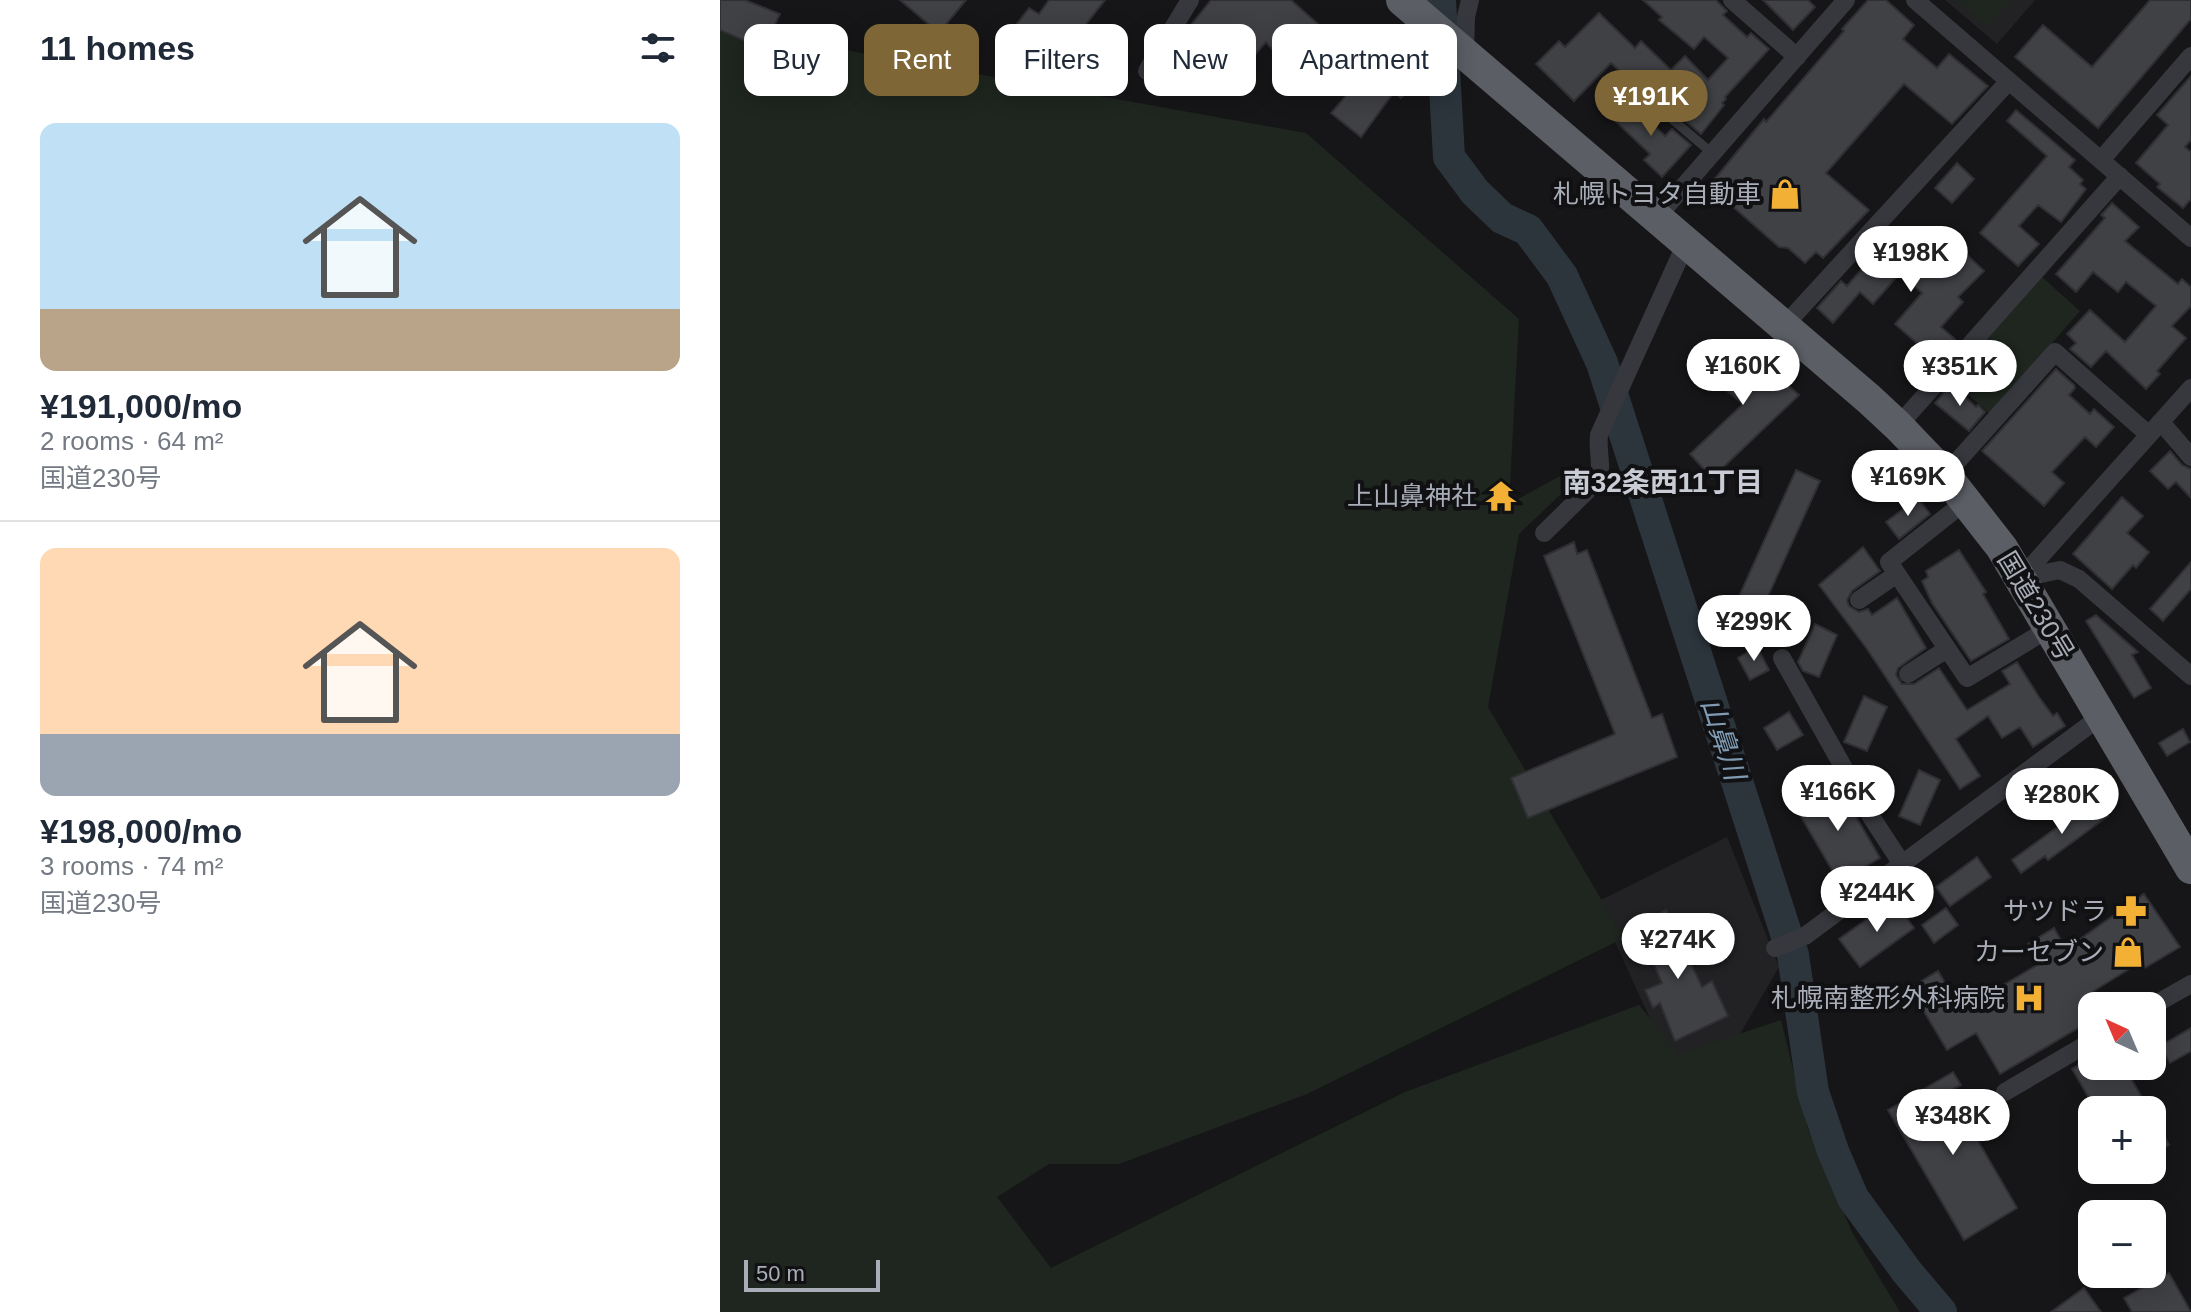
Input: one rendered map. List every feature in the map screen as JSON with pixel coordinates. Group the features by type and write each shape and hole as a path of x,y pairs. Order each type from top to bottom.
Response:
{"highway":[{"name":"国道230号","path":"1413,9 1898,426 1945,475 1994,537 2021,578 2191,868"}],"street":[{"path":"1175,24 1190,0"},
{"path":"1462,51 1470,0"},
{"path":"1732,0 1797,57"},
{"path":"1657,217 1846,0"},
{"path":"1915,0 2191,238"},
{"path":"2101,160 2191,56"},
{"path":"1783,327 2009,81"},
{"path":"1898,426 2120,176"},
{"path":"1544,533 1598,480 1602,469 1599,435 1686,243"},
{"path":"1945,475 2055,352 2191,457"},
{"path":"2021,578 2191,388"},
{"path":"1966,501 1889,562 1967,678 2050,628"},
{"path":"2021,578 2060,570 2079,579 2191,676"},
{"path":"1859,600 1897,574"},
{"path":"1908,674 1947,649"},
{"path":"1782,658 1872,818 1902,864"},
{"path":"1775,948 1805,936 2100,717"},
{"path":"2166,998 2191,984"},
{"path":"2005,1092 2078,1049"}],"lane":[{"path":"1659,108 1713,154"}],"shaded area":[{"path":"1945,0 2035,0 1997,44"},
{"path":"1956,0 2012,0 1987,27"},
{"path":"720,25 744,30 744,96 848,96 848,50 864,54 864,96 979,96 979,74 995,77 995,96 1100,96 1306,133 1519,319 1509,504 1560,476 1561,494 1519,534 1488,707 1624,938 1307,1094 1119,1164 1049,1164 997,1197 1051,1268 1405,1092 1639,1005 1679,1054 1781,1020 1808,1129 1852,1232 1900,1312 720,1312"},
{"path":"2041,276 2080,311 1990,414 1951,380"},
{"path":"1727,837 1779,967 1739,1036 1671,1065 1597,902"}],"building":[{"path":"720,0 745,0 780,14 775,24 744,24 744,41 720,30"},
{"path":"900,0 966,0 946,24 928,24"},
{"path":"1049,0 1105,0 1086,24 1017,24 1029,8 1039,14"},
{"path":"1211,0 1291,0 1318,24 1272,24 1272,49 1266,42 1256,54 1256,24 1192,24"},
{"path":"1643,0 1716,0 1727,11 1723,15 1747,37 1751,33 1769,49 1725,97 1724,105 1701,134 1682,118 1685,115 1645,74 1635,85 1611,63 1574,101 1536,64 1559,41 1565,47 1599,13 1635,48 1641,41 1671,70 1685,56 1708,80 1728,58 1704,37 1694,49 1659,20 1662,17"},
{"path":"1763,0 1808,0 1815,7 1793,30"},
{"path":"1868,0 1886,0 1914,25 1903,39 1937,68 1949,54 1988,86 1952,124 1904,84 1826,173 1869,210 1823,258 1816,252 1805,263 1788,248 1779,247 1709,186"},
{"path":"2150,0 2191,0 2191,19 2098,128 2015,57 2043,25 2092,67"},
{"path":"2191,76 2191,140 2185,147 2191,152 2191,199 2183,208 2157,187 2160,184 2136,163 2168,125 2157,115"},
{"path":"1346,96 1391,96 1361,137 1331,113"},
{"path":"1625,98 1665,136 1672,129 1691,145 1662,177 1644,160 1650,154 1609,115"},
{"path":"2016,110 2075,160 2069,167 2083,180 2080,184 2086,189 2061,222 2038,205 2019,226 2039,244 2018,266 1980,233 2047,156 2007,121"},
{"path":"1957,163 1974,179 1952,203 1935,188"},
{"path":"2112,203 2139,227 2125,241 2178,284 2182,279 2191,287 2191,306 2172,326 2186,338 2157,371 2160,374 2146,389 2106,351 2091,367 2070,349 2076,343 2067,334 2090,310 2125,342 2156,306 2126,282 2118,292 2093,272 2076,292 2056,274 2105,218 2101,215"},
{"path":"1898,238 1942,277 1964,252 1984,271 1958,297 1963,302 1941,327 1955,339 1936,360 1895,324 1922,293 1900,273 1873,304 1860,292 1833,323 1817,308 1841,281 1847,286 1868,262 1872,266"},
{"path":"1739,342 1799,395 1712,478 1690,454 1743,404 1708,376"},
{"path":"2056,369 2074,385 2069,395 2090,414 2094,409 2114,427 2096,447 2085,437 2052,472 2064,483 2044,506 1982,451"},
{"path":"1951,384 1985,412 1969,431 1935,403"},
{"path":"2170,451 2182,465 2191,469 2191,498 2176,482 2168,489 2150,471"},
{"path":"1796,470 1820,481 1760,614 1736,603"},
{"path":"2122,497 2143,516 2127,533 2149,552 2112,589 2073,554"},
{"path":"1918,498 1930,514 1899,539 1886,522"},
{"path":"1574,542 1577,554 1587,550 1652,718 1662,714 1677,757 1528,818 1511,778 1615,734 1544,556"},
{"path":"1863,547 1880,571 1852,591 1847,600 1849,606 1859,612 1868,609 1872,615 1897,598 1926,648 1898,668 1896,675 1902,684 1914,684 1939,668 1967,710 2010,684 2002,671 2017,662 2053,716 2057,713 2065,726 2033,747 2020,727 2002,738 1988,716 1956,739 1980,776 1960,789 1867,649 1819,585"},
{"path":"1959,550 1986,592 1983,594 2009,639 1971,661 1932,603 1922,581 1928,577 1926,571"},
{"path":"2191,562 2191,589 2163,621 2150,609"},
{"path":"2096,615 2138,652 2132,655 2151,688 2134,698 2086,621"},
{"path":"1815,624 1837,635 1819,677 1803,671 1798,662"},
{"path":"1757,646 1769,670 1750,680 1738,658"},
{"path":"1864,696 1887,707 1867,751 1844,742"},
{"path":"1789,712 1803,735 1777,750 1764,728"},
{"path":"2183,729 2190,742 2167,756 2159,743"},
{"path":"1919,770 1940,780 1920,825 1899,816"},
{"path":"1837,784 1880,858 1839,882 1796,808"},
{"path":"2096,799 2108,816 2048,860 2045,856 2021,873 2012,860"},
{"path":"1977,857 1991,877 1950,906 1936,887"},
{"path":"2144,894 2180,947 2143,969 2139,963 2092,992 2078,992 2078,1028 2000,1074 1976,1033 1947,1050 1910,988 1938,971 1961,1010 2039,964 2028,944 2054,928 2066,949"},
{"path":"1894,900 1914,928 1860,967 1839,939"},
{"path":"1946,908 1958,925 1934,943 1922,925"},
{"path":"1666,910 1702,987 1712,981 1728,1016 1675,1041 1660,1003 1653,1008 1645,990 1662,983 1637,926"},
{"path":"2191,1028 2191,1051 2170,1063 2166,1056 2166,1043"},
{"path":"2078,1066 2078,1079 2072,1069"},
{"path":"1953,1072 1961,1085 1949,1091 2017,1208 1964,1240 1888,1110"},
{"path":"2078,1080 2132,1080 2141,1096 2088,1096"},
{"path":"2169,1273 2191,1312 2132,1312 2124,1298 2142,1288 2166,1288 2166,1275"},
{"path":"2084,1288 2101,1312 2051,1312"}],"waterway":[{"name":"山鼻川","path":"1440,0 1449,157 1475,192 1502,218 1528,230 1562,276 1602,363 1793,955 1813,1092 1833,1151 1853,1198 1907,1272 1941,1312"}],"place":[{"name":"札幌トヨタ自動車","path":"1785,194"},
{"name":"上山鼻神社","path":"1501,496"},
{"name":"サツドラ","path":"2131,911"},
{"name":"カーセブン","path":"2128,952"},
{"name":"札幌南整形外科病院","path":"2029,998"}],"district":[{"name":"南32条西11丁目","path":"1663,482"}]}
